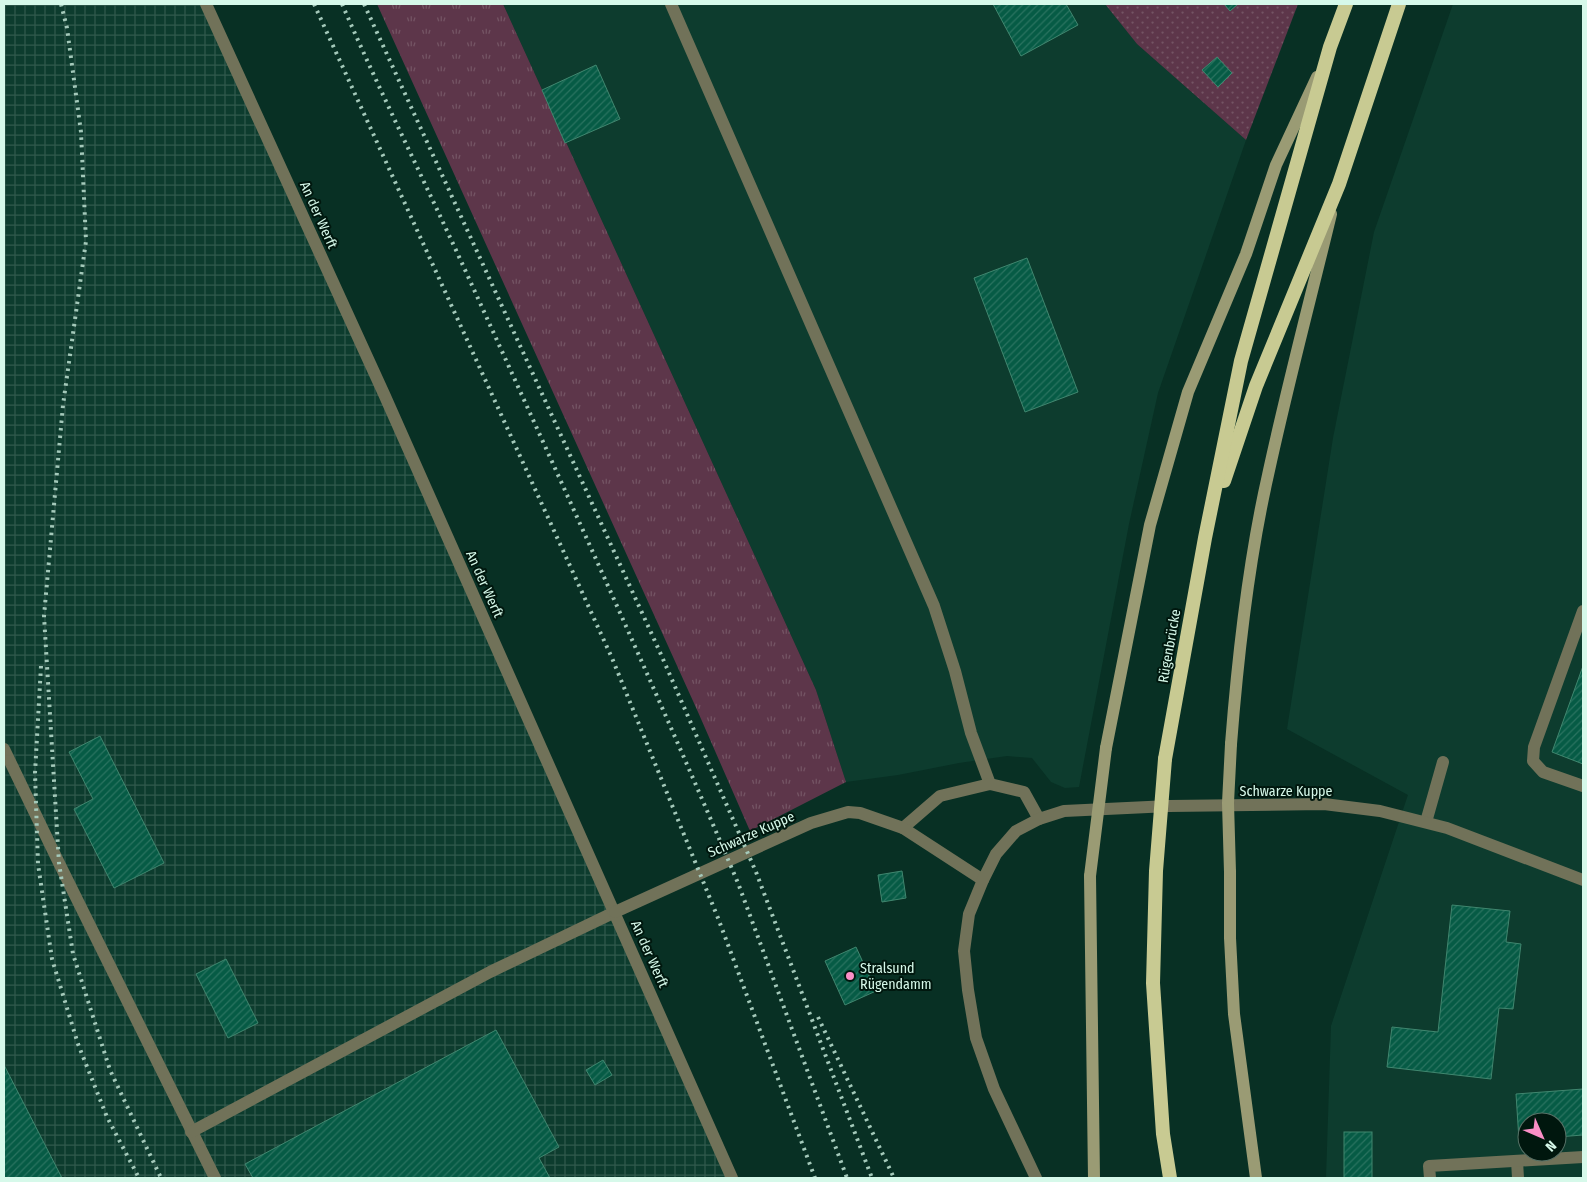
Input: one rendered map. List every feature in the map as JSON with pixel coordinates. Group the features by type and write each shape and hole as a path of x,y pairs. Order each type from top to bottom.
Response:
{"highway":[{"path":"1205,538 1241,361 1330,47 1346,4"},
{"path":"1205,538 1256,386 1338,184 1399,4"},
{"name":"Rügenbrücke","path":"1170,1178 1163,1134 1153,983 1156,871 1165,759 1205,538"}],"main road":[{"path":"1094,1178 1090,876 1106,748 1150,525 1188,392 1246,254 1276,166 1330,47"},
{"path":"1256,1178 1234,1014 1230,938 1228,803 1236,674 1249,583 1268,476 1338,184"}],"street":[{"name":"An der Werft","path":"206,4 388,403 732,1178"},
{"path":"671,4 934,606 955,671 971,733 990,784"},
{"path":"1583,611 1534,747 1533,761 1543,772 1583,786"},
{"path":"4,749 215,1178"},
{"path":"1426,822 1443,762"},
{"path":"903,828 940,796 990,784 1024,792 1039,819"},
{"name":"Schwarze Kuppe","path":"191,1132 490,972 615,912 811,823 848,812 860,813 903,828 983,880 996,854 1016,831 1039,819 1064,811 1170,806 1324,804 1380,811 1447,828 1583,880"},
{"path":"983,880 969,914 964,950 976,1038 994,1089 1036,1178"},
{"path":"1567,1158 1583,1157"},
{"path":"1430,1178 1429,1166 1517,1161"},
{"path":"1517,1162 1518,1178"}],"shaded area":[{"path":"4,4 206,4 732,1178 4,1178"},
{"path":"503,4 1105,4 1137,44 1246,140 1158,393 1129,524 1079,787 1065,788 1051,782 1032,758 1007,756 846,782 816,690"},
{"path":"1453,4 1583,4 1583,1178 1326,1178 1331,1026 1408,795 1287,729 1333,438 1374,232"}],"green space":[{"path":"377,4 503,4 816,690 846,782 750,831 698,712"},
{"path":"1105,4 1298,4 1246,140 1137,44"}],"building":[{"path":"993,4 1066,4 1078,25 1021,56"},
{"path":"1224,4 1238,4 1230,11"},
{"path":"1217,57 1232,73 1218,87 1202,70"},
{"path":"596,65 620,119 565,143 542,90"},
{"path":"1027,258 1078,392 1025,412 974,278"},
{"path":"1583,666 1583,764 1552,752"},
{"path":"100,736 164,863 114,888 74,809 93,799 69,752"},
{"path":"902,871 906,898 882,902 878,875"},
{"path":"1452,905 1510,911 1506,942 1521,944 1513,1009 1499,1008 1491,1079 1387,1067 1392,1027 1438,1032"},
{"name":"Stralsund Rügendamm","path":"856,947 876,991 845,1005 825,961"},
{"path":"226,959 258,1023 228,1038 196,974"},
{"path":"496,1030 559,1147 539,1158 550,1178 253,1178 245,1164"},
{"path":"603,1060 612,1075 595,1085 586,1070"},
{"path":"4,1065 62,1178 4,1178"},
{"path":"1583,1089 1583,1135 1567,1136 1567,1112 1517,1112 1516,1094"},
{"path":"1344,1132 1372,1132 1372,1178 1344,1178"}],"railway":[{"path":"61,4 67,28 81,132 86,241 63,405 44,616 59,863 73,954 110,1070 161,1178"},
{"path":"314,4 612,658 718,918 815,1178"},
{"path":"342,4 535,424 705,806 738,883 847,1178"},
{"path":"364,4 659,650 756,872 872,1178"},
{"path":"41,666 35,773 38,864 52,959 78,1044 107,1117 139,1178"},
{"path":"818,1017 894,1178"}],"place":[{"name":"Stralsund Rügendamm","path":"850,976"}]}
